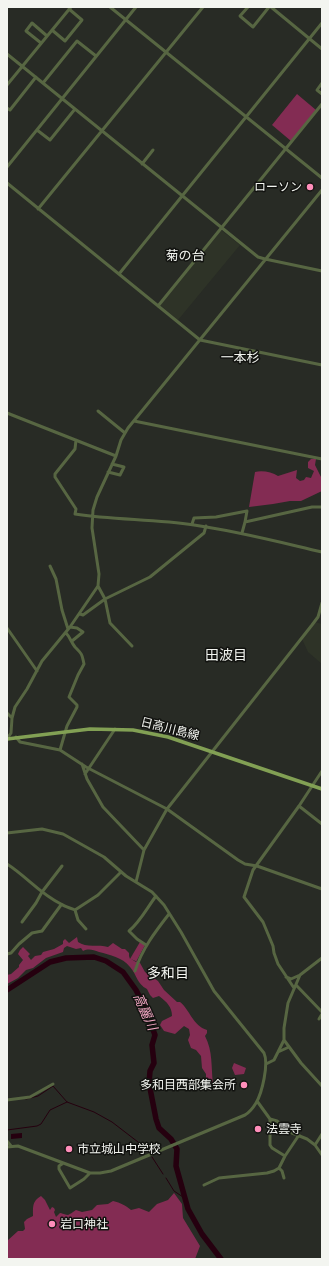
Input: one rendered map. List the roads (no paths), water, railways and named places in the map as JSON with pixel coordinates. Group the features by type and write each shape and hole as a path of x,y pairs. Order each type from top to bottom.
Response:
{"main road":[{"name":"日高川島線","path":"7,739 90,729 133,730 168,736 322,789"}],"street":[{"path":"52,30 65,41 82,20 69,9 64,7"},
{"path":"110,7 322,178"},
{"path":"7,167 136,7"},
{"path":"38,209 203,7"},
{"path":"248,7 240,16 253,27 270,7 322,49"},
{"path":"7,85 69,9"},
{"path":"41,43 26,31 32,23 47,36"},
{"path":"119,274 322,23"},
{"path":"43,83 78,41 96,56"},
{"path":"7,54 258,257 322,271"},
{"path":"7,108 10,110 36,77"},
{"path":"322,83 317,90 322,94"},
{"path":"158,306 322,104"},
{"path":"37,130 50,140 75,109"},
{"path":"142,164 153,150"},
{"path":"7,183 200,340 322,365"},
{"path":"7,739 11,732 12,718 15,707 48,652 68,630 98,586 99,574 92,528 92,516 95,502 125,433 264,259 322,190"},
{"path":"98,411 125,433"},
{"path":"7,413 116,456"},
{"path":"134,421 322,459"},
{"path":"76,440 75,449 56,472 55,477 76,509 75,514 206,526 322,552"},
{"path":"108,472 120,475 124,467 112,464"},
{"path":"245,522 312,507 322,507"},
{"path":"192,524 194,518 216,517 247,511 242,533"},
{"path":"80,614 83,615 105,599 150,577 204,534 206,526"},
{"path":"50,566 56,579 62,610 68,630 74,646 81,652 84,664 69,697 77,707 65,732 60,750"},
{"path":"98,586 105,599 110,623 132,646"},
{"path":"136,882 144,850 167,809 312,625 318,617 322,603"},
{"path":"7,628 37,671"},
{"path":"68,630 77,628 83,632 72,641"},
{"path":"7,713 12,718"},
{"path":"85,774 115,729"},
{"path":"16,737 20,742 60,750 89,768 167,809 245,864 257,866 322,889"},
{"path":"82,764 85,774 103,806 144,850"},
{"path":"319,1019 322,1013 286,978 276,958 273,946 263,922 244,897 253,870 322,771"},
{"path":"299,806 322,824"},
{"path":"7,833 42,829 58,832 104,857 121,872 156,896 189,945 214,991 264,1054 266,1064 258,1101 252,1110 245,1115 111,1171 90,1173 62,1164 18,1146 9,1146 7,1141"},
{"path":"7,864 19,871 42,892 61,905 75,910"},
{"path":"22,922 62,866"},
{"path":"75,910 98,895 121,872"},
{"path":"146,945 137,939 130,931 138,924 143,914 156,896"},
{"path":"7,954 11,953 32,933 42,931 61,905"},
{"path":"75,910 78,920 86,929"},
{"path":"135,971 139,958 146,945 169,914"},
{"path":"286,978 291,979 300,975 322,958"},
{"path":"266,1064 274,1060 284,1040 284,1024 288,1003 300,975"},
{"path":"284,1040 304,1067 322,1086"},
{"path":"278,1052 289,1047"},
{"path":"7,1100 34,1096 53,1084"},
{"path":"258,1101 270,1119 270,1145 272,1148 285,1156"},
{"path":"270,1119 276,1121 292,1133 307,1139 315,1145 322,1155"},
{"path":"315,1145 322,1134"},
{"path":"204,1185 219,1178 274,1172 279,1168 299,1135"},
{"path":"62,1164 59,1166 59,1169 70,1188 90,1173"},
{"path":"279,1168 282,1171 284,1178"}],"waterway":[{"name":"高麗川","path":"7,990 50,962 66,958 94,957 106,961 123,972 136,990 145,1008 155,1035 152,1045 154,1063 150,1071 149,1083 159,1128 171,1139 177,1149 176,1166 188,1209 202,1234 221,1259"},
{"path":"26,1099 38,1096 53,1086 67,1102 94,1112 112,1122 138,1142 148,1152"},
{"path":"7,1130 37,1126 41,1124 50,1110 67,1102"},
{"path":"152,1157 163,1174"},
{"path":"166,1178 174,1191 186,1199"}],"place":[{"name":"ローソン","path":"310,187"},
{"name":"多和目西部集会所","path":"244,1085"},
{"name":"法雲寺","path":"258,1129"},
{"name":"市立城山中学校","path":"69,1149"},
{"name":"岩口神社","path":"52,1224"}],"district":[{"name":"菊の台","path":"185,256"},
{"name":"一本杉","path":"240,358"},
{"name":"田波目","path":"226,656"},
{"name":"多和目","path":"168,974"}]}
